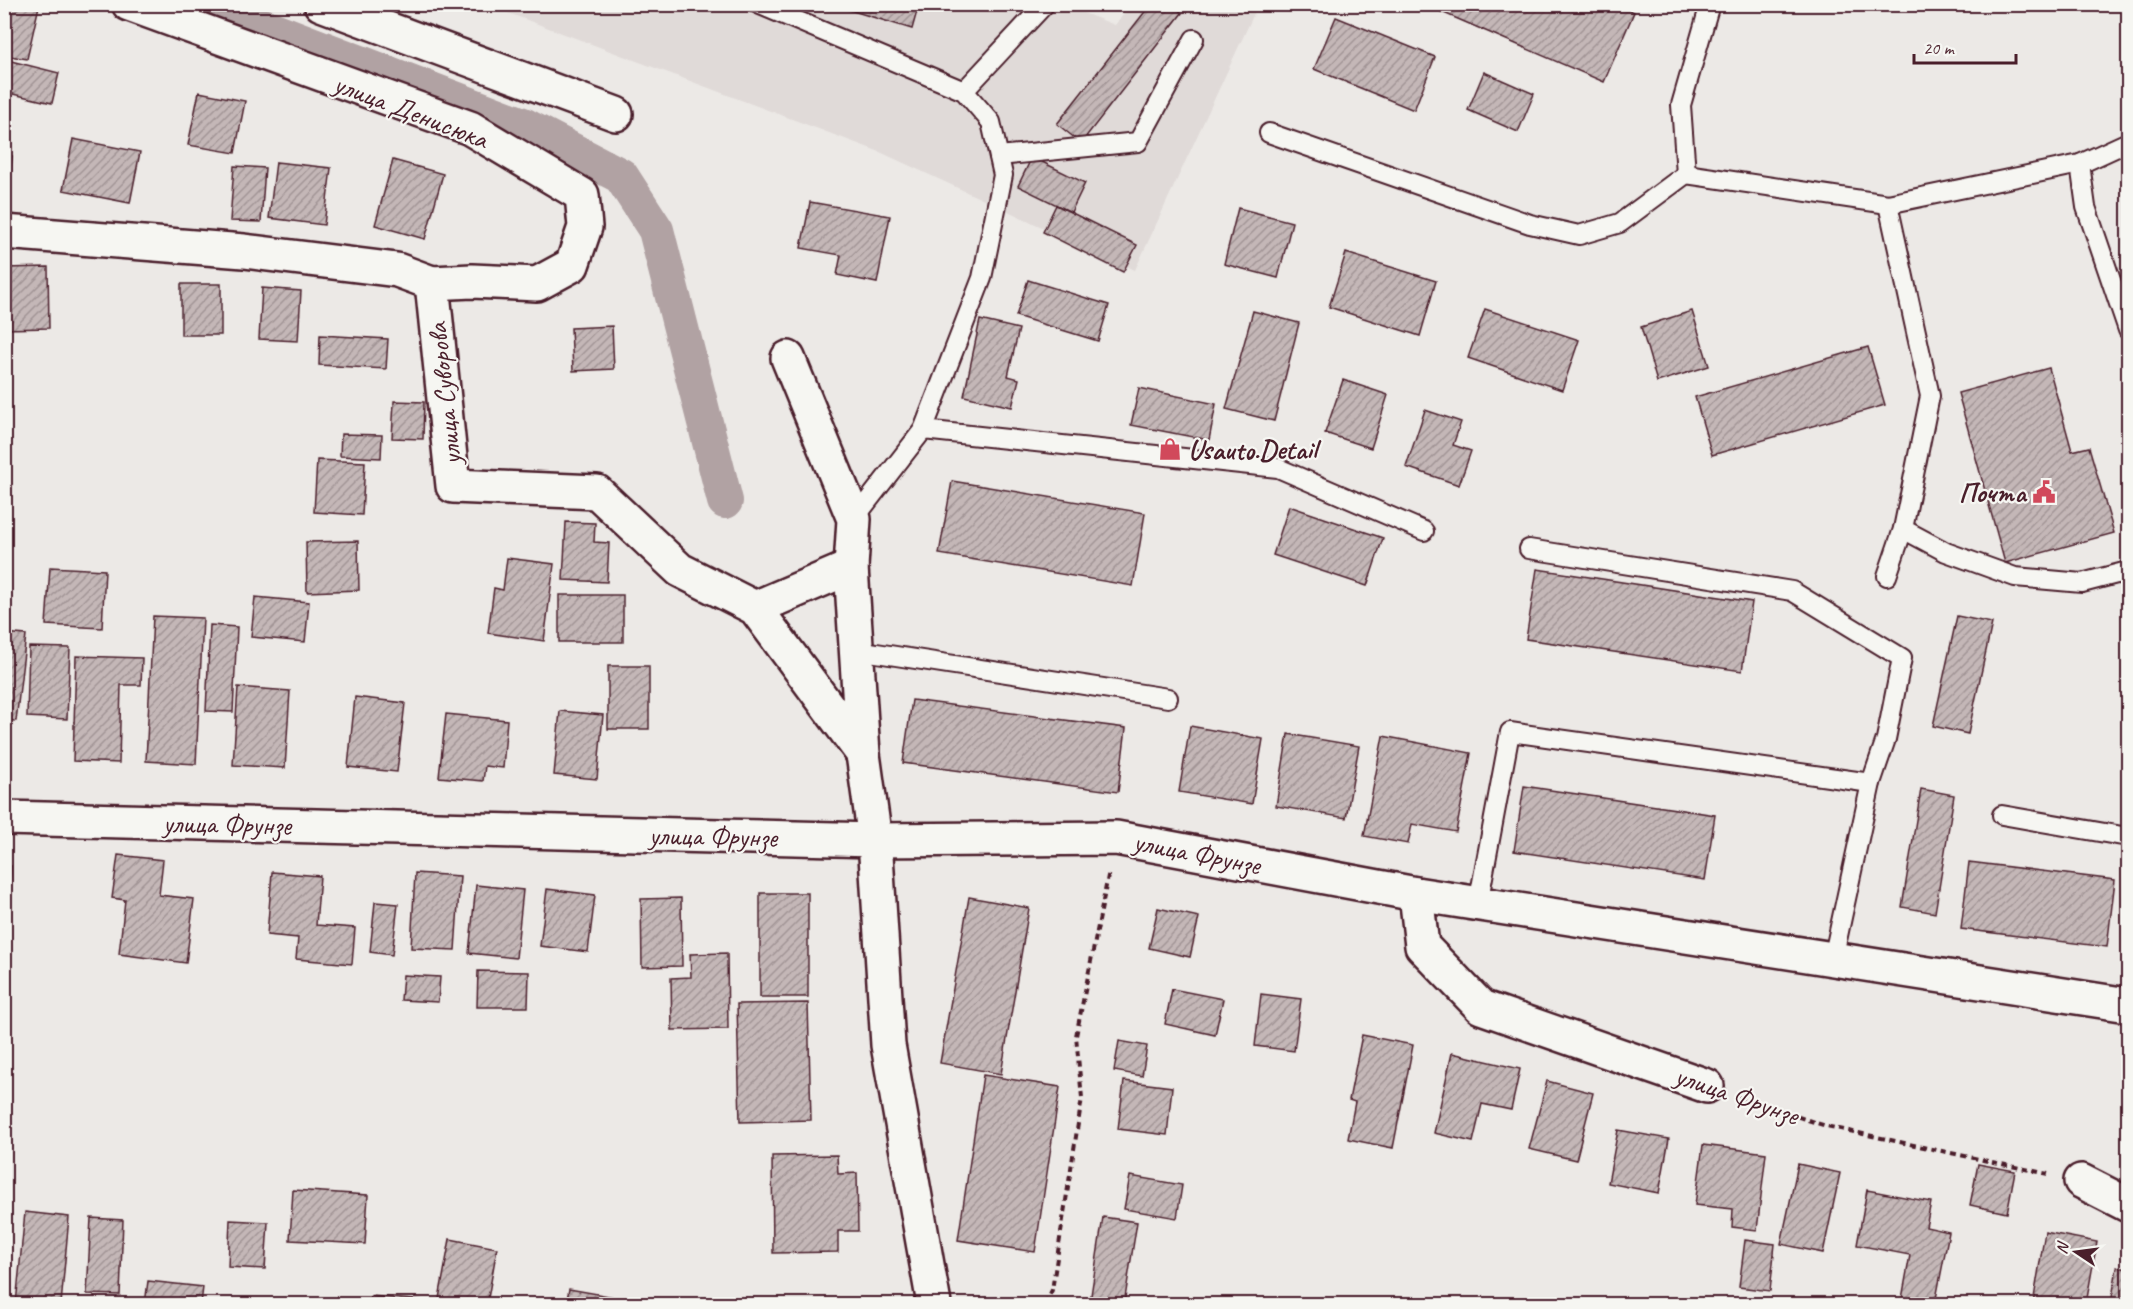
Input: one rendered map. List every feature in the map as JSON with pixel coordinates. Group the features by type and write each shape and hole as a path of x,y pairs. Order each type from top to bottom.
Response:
{"street":[{"name":"улица Денисюка","path":"129,4 470,128 582,195 585,227 572,266 537,284 432,283"},
{"path":"321,4 616,114"},
{"name":"улица Суворова","path":"4,232 244,251 397,270 432,283 453,486 597,492 680,570 755,608 863,754"},
{"path":"788,358 854,519 851,567 863,754 875,840 888,1046 934,1305"},
{"path":"755,608 851,567"},
{"name":"улица Фрунзе","path":"4,818 875,840 1116,837 1416,894 2128,1005"},
{"name":"улица Фрунзе","path":"1416,894 1422,945 1481,1007 1707,1086"},
{"path":"2081,1181 2128,1205"}],"lane":[{"path":"759,4 964,91 991,122 1003,175 982,278 923,430 854,519"},
{"path":"964,91 1045,4"},
{"path":"1686,174 1681,105 1710,4"},
{"path":"999,156 1138,142 1194,39"},
{"path":"1269,133 1530,224 1580,235 1620,223 1686,174 1888,204 2080,164 2128,142"},
{"path":"2080,164 2086,207 2128,330"},
{"path":"1887,576 1903,529 1930,396 1888,204"},
{"path":"923,430 1278,468 1424,531"},
{"path":"1903,529 1946,552 2015,577 2082,583 2128,571"},
{"path":"1529,549 1792,591 1902,658 1886,739 1871,783 1833,959"},
{"path":"857,650 1168,698"},
{"path":"1478,904 1510,732 1871,783"},
{"path":"2002,815 2128,837"}],"path":[{"path":"1045,1305 1052,1290 1082,1098 1076,1036 1116,837"},
{"name":"улица Фрунзе","path":"1707,1086 1826,1125 2081,1181"}],"shaded area":[{"path":"1060,4 1115,25 1131,5 1258,5 1135,270 880,152 487,5"}],"building":[{"path":"4,4 39,6 27,59 4,55"},
{"path":"830,4 919,4 912,29"},
{"path":"1151,4 1171,4 1182,13 1081,143 1057,124"},
{"path":"1423,4 1617,4 1634,12 1604,82"},
{"path":"1336,17 1435,57 1414,110 1314,69"},
{"path":"11,61 59,73 52,103 4,92"},
{"path":"1484,72 1534,94 1518,132 1468,110"},
{"path":"199,92 245,101 235,153 188,145"},
{"path":"73,139 140,152 130,203 63,190"},
{"path":"4,156 12,156 8,201 4,201"},
{"path":"1032,157 1085,183 1071,212 1018,186"},
{"path":"393,160 443,174 425,239 375,225"},
{"path":"276,162 331,168 324,225 269,218"},
{"path":"234,166 265,168 261,222 230,221"},
{"path":"810,202 890,216 877,283 837,275 841,255 801,248"},
{"path":"1056,205 1137,245 1123,272 1043,232"},
{"path":"1238,208 1292,222 1278,278 1224,264"},
{"path":"1346,253 1436,281 1420,336 1329,307"},
{"path":"48,267 49,328 4,329 4,268"},
{"path":"1028,280 1109,305 1098,341 1016,316"},
{"path":"181,284 221,284 221,335 181,335"},
{"path":"262,288 301,291 298,341 259,339"},
{"path":"1485,309 1579,340 1562,390 1468,358"},
{"path":"1253,311 1299,323 1274,421 1226,409"},
{"path":"1692,311 1709,366 1657,382 1641,327"},
{"path":"980,320 1019,329 1008,376 1019,379 1012,407 964,396"},
{"path":"612,326 614,369 573,371 571,328"},
{"path":"320,335 388,339 386,369 319,365"},
{"path":"1868,347 1885,405 1712,455 1695,397"},
{"name":"Почта","path":"2049,368 2072,451 2089,447 2114,533 2005,563 1958,393"},
{"path":"1343,380 1388,395 1371,448 1325,433"},
{"path":"1139,388 1216,404 1209,440 1131,425"},
{"path":"394,401 424,402 423,439 392,438"},
{"path":"1425,410 1461,422 1453,445 1471,451 1459,485 1406,467"},
{"path":"341,434 382,435 381,458 340,456"},
{"path":"317,460 365,462 362,515 314,512"},
{"path":"952,481 1145,513 1133,586 939,554"},
{"path":"1289,506 1383,538 1367,586 1273,555"},
{"path":"566,522 595,523 594,542 609,543 607,582 563,580"},
{"path":"358,541 359,590 307,592 306,542"},
{"path":"507,558 554,564 544,641 488,633 494,588 503,590"},
{"path":"50,567 105,570 102,628 46,625"},
{"path":"1537,569 1752,602 1742,671 1526,639"},
{"path":"559,595 623,595 623,642 559,642"},
{"path":"255,597 309,602 305,642 251,637"},
{"path":"153,616 203,618 196,764 146,761"},
{"path":"1957,616 1992,623 1968,734 1933,726"},
{"path":"210,625 237,627 233,712 206,711"},
{"path":"4,633 26,635 16,721 4,720"},
{"path":"29,647 70,648 67,719 27,717"},
{"path":"76,656 142,658 141,685 121,685 119,763 73,761"},
{"path":"608,666 649,666 649,729 608,729"},
{"path":"238,687 290,691 285,768 233,765"},
{"path":"355,697 405,703 397,772 348,767"},
{"path":"912,700 1126,728 1118,792 903,763"},
{"path":"560,711 603,715 597,779 554,775"},
{"path":"446,714 507,720 503,768 485,766 483,781 439,777"},
{"path":"1190,726 1263,739 1252,804 1179,792"},
{"path":"1288,734 1359,746 1346,818 1276,806"},
{"path":"1383,736 1471,753 1456,832 1412,824 1408,844 1364,836"},
{"path":"1524,786 1715,815 1705,880 1514,851"},
{"path":"1921,789 1954,795 1935,913 1902,907"},
{"path":"118,855 163,860 159,895 194,899 186,963 119,954 125,900 112,898"},
{"path":"1969,862 2115,880 2107,947 1961,929"},
{"path":"4,865 11,866 7,960 4,959"},
{"path":"272,872 320,876 316,925 355,928 352,964 296,959 298,938 267,935"},
{"path":"415,873 460,876 455,950 411,948"},
{"path":"476,885 523,890 516,958 469,953"},
{"path":"547,889 595,895 588,952 540,946"},
{"path":"760,893 808,893 808,997 760,997"},
{"path":"969,897 1029,908 1001,1074 940,1063"},
{"path":"681,898 682,966 642,967 641,899"},
{"path":"375,902 398,904 392,955 370,952"},
{"path":"1158,908 1199,917 1190,957 1149,948"},
{"path":"727,953 728,1029 672,1030 671,978 691,977 690,954"},
{"path":"478,971 529,972 528,1007 477,1007"},
{"path":"403,975 440,977 438,1002 401,1000"},
{"path":"1172,989 1223,999 1215,1035 1165,1024"},
{"path":"1261,994 1301,999 1294,1051 1255,1046"},
{"path":"808,1003 811,1120 740,1122 737,1004"},
{"path":"1362,1035 1413,1045 1393,1148 1348,1139 1355,1102 1349,1100"},
{"path":"1119,1041 1147,1046 1142,1076 1114,1071"},
{"path":"1452,1053 1520,1069 1511,1110 1482,1104 1473,1142 1434,1133"},
{"path":"983,1075 1060,1087 1035,1252 958,1240"},
{"path":"1124,1081 1172,1087 1167,1135 1118,1129"},
{"path":"1547,1081 1593,1093 1576,1160 1529,1149"},
{"path":"1618,1130 1669,1139 1659,1193 1608,1183"},
{"path":"1703,1145 1766,1153 1757,1230 1732,1227 1733,1209 1695,1205"},
{"path":"837,1155 838,1174 857,1173 858,1231 838,1231 838,1252 773,1253 772,1156"},
{"path":"1798,1164 1840,1173 1823,1253 1781,1244"},
{"path":"1978,1164 2015,1171 2007,1213 1970,1205"},
{"path":"1130,1176 1182,1185 1177,1218 1124,1209"},
{"path":"293,1190 368,1195 365,1244 290,1240"},
{"path":"1867,1190 1931,1202 1926,1227 1949,1232 1935,1304 1901,1304 1910,1255 1857,1245"},
{"path":"25,1212 69,1217 61,1304 16,1304"},
{"path":"1103,1217 1137,1222 1124,1304 1090,1302"},
{"path":"91,1218 123,1220 120,1295 87,1294"},
{"path":"230,1220 268,1222 265,1269 228,1267"},
{"path":"2045,1232 2097,1242 2086,1304 2033,1304"},
{"path":"450,1239 497,1248 487,1304 438,1304"},
{"path":"1745,1240 1775,1244 1770,1291 1739,1287"},
{"path":"2117,1267 2128,1269 2128,1304 2111,1304"},
{"path":"148,1281 203,1287 201,1304 145,1304"},
{"path":"569,1289 615,1297 614,1304 566,1304"},
{"path":"371,1296 425,1301 425,1304 370,1304"}],"waterway":[{"path":"206,4 523,125 621,176 656,230 725,501"}],"place":[{"name":"Usauto.Detail","path":"1170,449"},
{"name":"Почта","path":"2044,492"}]}
